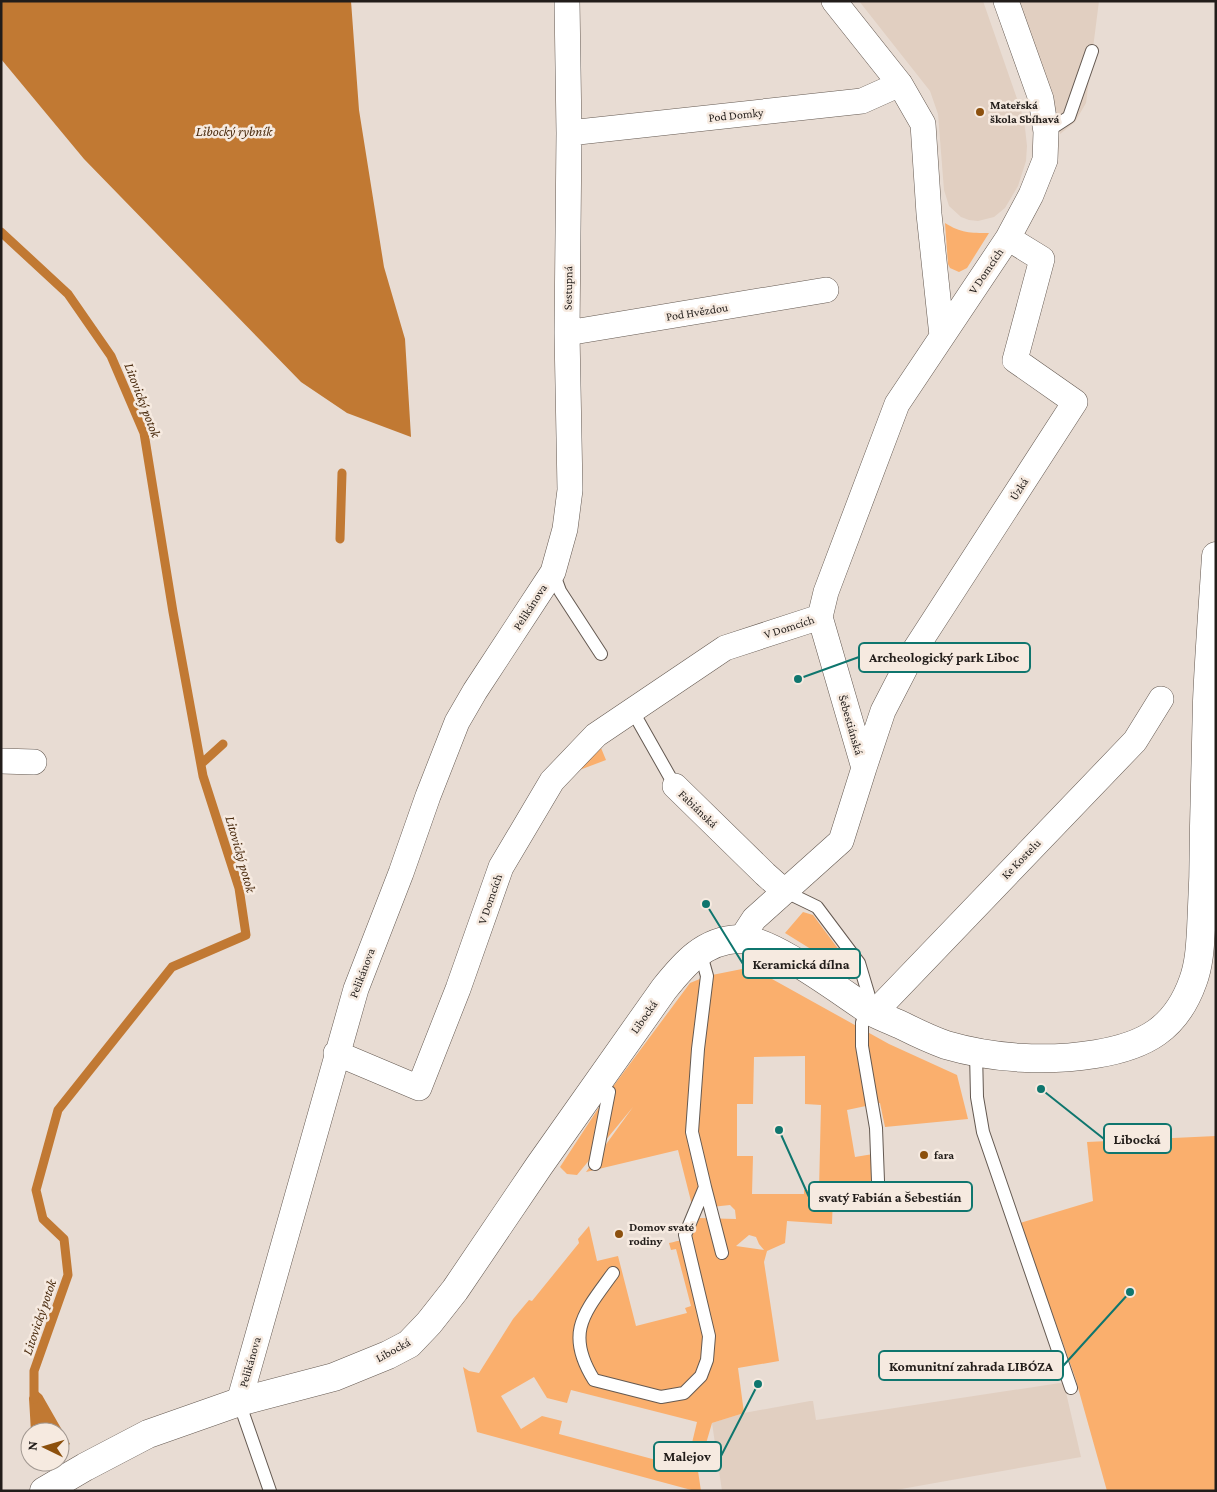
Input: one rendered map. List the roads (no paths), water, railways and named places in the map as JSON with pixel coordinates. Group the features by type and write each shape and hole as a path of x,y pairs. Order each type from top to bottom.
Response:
{"street":[{"name":"Sestupná","path":"553,572 565,529 570,490 567,333 569,134 567,1"},
{"path":"834,1 900,84 923,124 942,336"},
{"name":"V Domcích","path":"336,1054 419,1088 458,989 501,867 552,781 596,735 725,648 820,617 826,592 897,404 1008,238 1031,195 1045,160 1046,132 1041,99 1006,1"},
{"name":"Pod Domky","path":"569,134 862,100 900,84"},
{"name":"Úzká","path":"864,768 883,711 914,651 1075,402 1015,360 1042,260 1008,238"},
{"name":"Pod Hvězdou","path":"567,333 826,290"},
{"name":"Libocká","path":"44,1491 148,1434 239,1402 334,1376 388,1355 409,1344 429,1323 455,1290 664,989 683,965 700,951 722,942 741,939 770,948 874,1013 945,1044 976,1052 1034,1058 1062,1058 1108,1052 1149,1038 1164,1028 1176,1015 1187,997 1195,978 1199,954 1203,899 1207,700 1216,556"},
{"name":"Pelikánova","path":"239,1402 336,1054 356,989 401,873 428,796 457,722 480,683 553,572"},
{"name":"Šebestiánská","path":"741,939 754,919 841,841 864,768 820,617"},
{"name":"Ke Kostelu","path":"874,1013 1135,741 1161,699"},
{"path":"1,761 34,762"},
{"name":"Fabiánská","path":"675,786 764,874 784,891"}],"lane":[{"path":"1046,132 1069,117 1092,51"},
{"path":"553,572 560,591 601,654"},
{"name":"Fabiánská","path":"632,710 675,786"},
{"path":"784,891 817,907 859,962 874,1013 862,1022 862,1046 876,1128 878,1181"},
{"path":"700,951 707,976 698,1049 692,1132 722,1253"},
{"path":"976,1052 978,1097 983,1132 1071,1388"},
{"path":"596,1085 609,1092 596,1164"},
{"path":"612,1273 587,1309 580,1325 579,1341 587,1369 594,1380 661,1397 684,1393 701,1376 707,1360 709,1336 685,1235 705,1187"},
{"path":"239,1402 270,1491"}],"water":[{"name":"Libocký rybník","path":"1,1 351,1 359,110 384,267 405,339 411,437 347,413 301,382 84,159 1,59"},
{"path":"34,1388 42,1395 57,1422 30,1422 29,1398"}],"waterway":[{"name":"Litovický potok","path":"1,232 68,294 111,356 144,433 173,612 203,776 239,888 246,935 172,967 58,1110 36,1190 43,1219 64,1239 68,1275 34,1371 34,1399"},
{"path":"340,539 342,473"},
{"path":"201,764 223,744"}],"place":[{"name":"Mateřská škola Sbíhavá","path":"980,112"},
{"name":"Archeologický park Liboc","path":"798,679"},
{"name":"Keramická dílna","path":"706,904"},
{"name":"Libocká","path":"1041,1089"},
{"name":"svatý Fabián a Šebestián","path":"779,1130"},
{"name":"fara","path":"924,1155"},
{"name":"Domov svaté rodiny","path":"619,1234"},
{"name":"Komunitní zahrada LIBÓZA","path":"1130,1292"},
{"name":"Malejov","path":"758,1384"}]}
